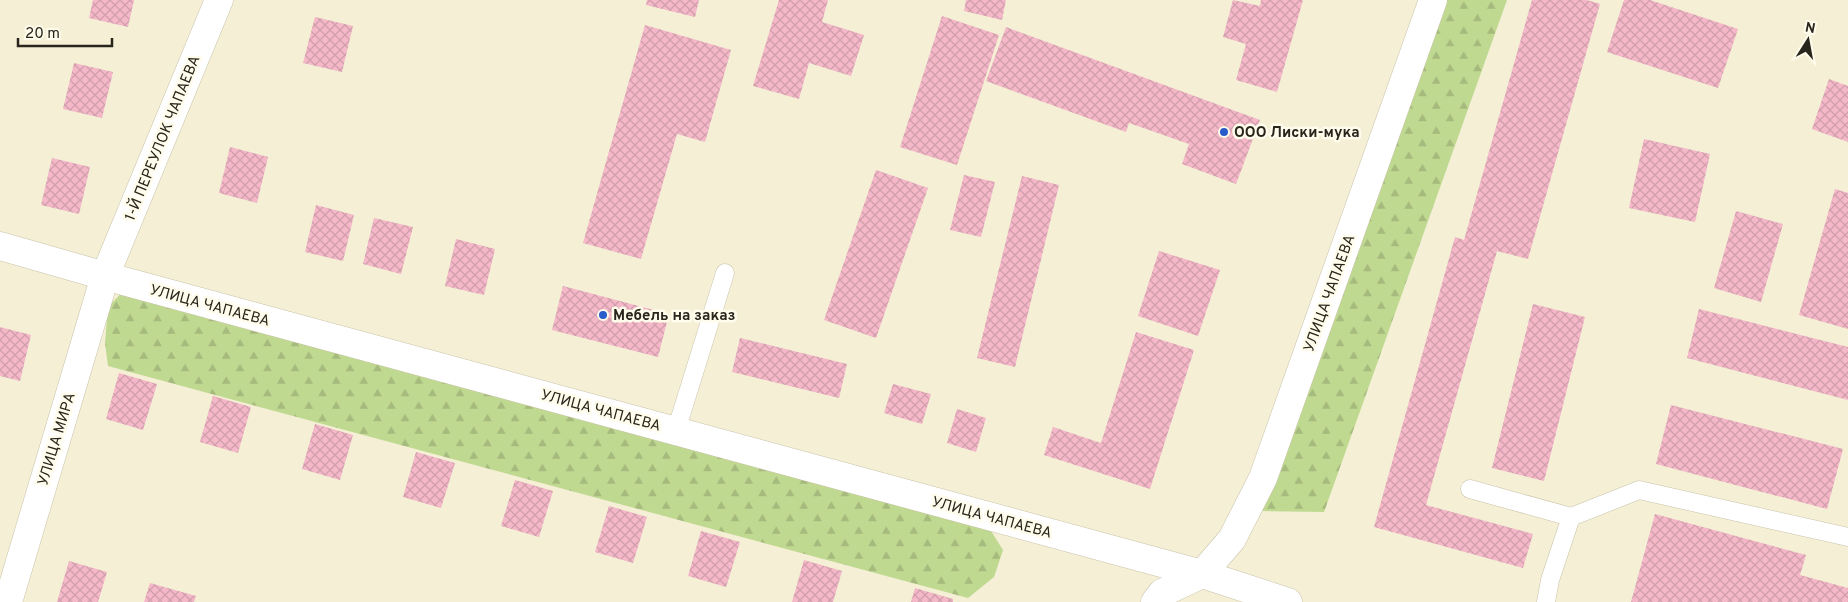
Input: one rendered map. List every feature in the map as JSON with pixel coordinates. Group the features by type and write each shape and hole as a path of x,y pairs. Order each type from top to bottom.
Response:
{"street":[{"name":"1-Й ПЕРЕУЛОК ЧАПАЕВА","path":"105,276 219,0"},
{"name":"УЛИЦА ЧАПАЕВА","path":"1155,602 1162,593 1202,574 1232,539 1263,478 1433,0"},
{"name":"УЛИЦА ЧАПАЕВА","path":"0,246 1202,574 1288,602"},
{"name":"УЛИЦА МИРА","path":"8,602 105,276"}],"lane":[{"path":"676,431 726,273"},
{"path":"1470,490 1571,516 1639,490 1848,536"},
{"path":"1546,602 1550,580 1571,516"}],"green space":[{"path":"1447,0 1507,0 1324,512 1262,511"},
{"path":"137,277 970,498 1003,550 994,577 968,598 108,366 105,343 108,307"}],"building":[{"path":"93,0 134,0 128,27 89,18"},
{"path":"647,0 699,0 695,17 646,5"},
{"path":"779,0 828,0 822,22 864,35 851,76 809,63 799,99 753,86"},
{"path":"966,0 1006,0 1002,20 964,11"},
{"path":"1233,0 1260,6 1261,0 1303,0 1277,92 1236,80 1246,44 1223,37"},
{"path":"1532,0 1587,0 1600,4 1528,259 1497,251 1426,505 1533,534 1523,568 1374,527 1455,237 1464,240"},
{"path":"1624,0 1650,0 1738,29 1718,88 1607,52"},
{"path":"942,16 999,35 957,165 900,147"},
{"path":"315,17 353,26 342,72 303,63"},
{"path":"645,25 731,50 705,142 677,134 641,259 583,243"},
{"path":"1006,27 1260,120 1236,184 1182,164 1189,144 1129,123 1126,132 986,81"},
{"path":"74,63 113,72 102,118 63,109"},
{"path":"1829,79 1848,86 1848,142 1812,129"},
{"path":"1644,139 1710,154 1695,222 1629,208"},
{"path":"230,147 268,157 257,203 219,193"},
{"path":"52,158 90,167 79,214 41,205"},
{"path":"876,170 928,188 876,338 824,320"},
{"path":"964,175 995,182 981,237 950,230"},
{"path":"1022,176 1059,185 1015,367 977,358"},
{"path":"1835,189 1848,193 1848,329 1799,315"},
{"path":"316,205 354,215 343,261 305,252"},
{"path":"1736,211 1783,224 1761,302 1714,288"},
{"path":"374,218 413,227 401,274 363,264"},
{"path":"456,239 495,249 484,295 445,286"},
{"path":"1159,251 1220,270 1198,336 1138,316"},
{"path":"563,286 669,314 658,357 552,330"},
{"path":"1533,304 1585,317 1544,481 1492,468"},
{"path":"1699,309 1848,347 1848,400 1687,358"},
{"path":"0,327 31,335 20,381 0,376"},
{"path":"1136,332 1194,350 1150,489 1044,455 1053,427 1101,443"},
{"path":"740,338 847,364 839,398 732,372"},
{"path":"119,373 157,384 143,430 106,419"},
{"path":"893,384 931,394 922,424 884,413"},
{"path":"213,396 251,407 238,453 200,442"},
{"path":"1671,405 1843,449 1827,509 1656,464"},
{"path":"957,409 986,418 976,452 947,443"},
{"path":"315,424 353,435 340,480 302,469"},
{"path":"416,452 455,463 441,508 403,497"},
{"path":"515,480 553,491 539,537 501,526"},
{"path":"609,506 647,517 633,563 595,552"},
{"path":"1655,514 1806,555 1800,575 1848,588 1848,602 1631,602"},
{"path":"701,531 740,542 726,587 688,576"},
{"path":"804,560 842,571 833,602 792,602"},
{"path":"69,561 107,572 98,602 57,602"},
{"path":"150,583 196,596 194,602 144,602"},
{"path":"915,588 953,599 953,602 911,602"}],"place":[{"name":"ООО Лиски-мука","path":"1224,132"},
{"name":"Мебель на заказ","path":"603,315"}]}
